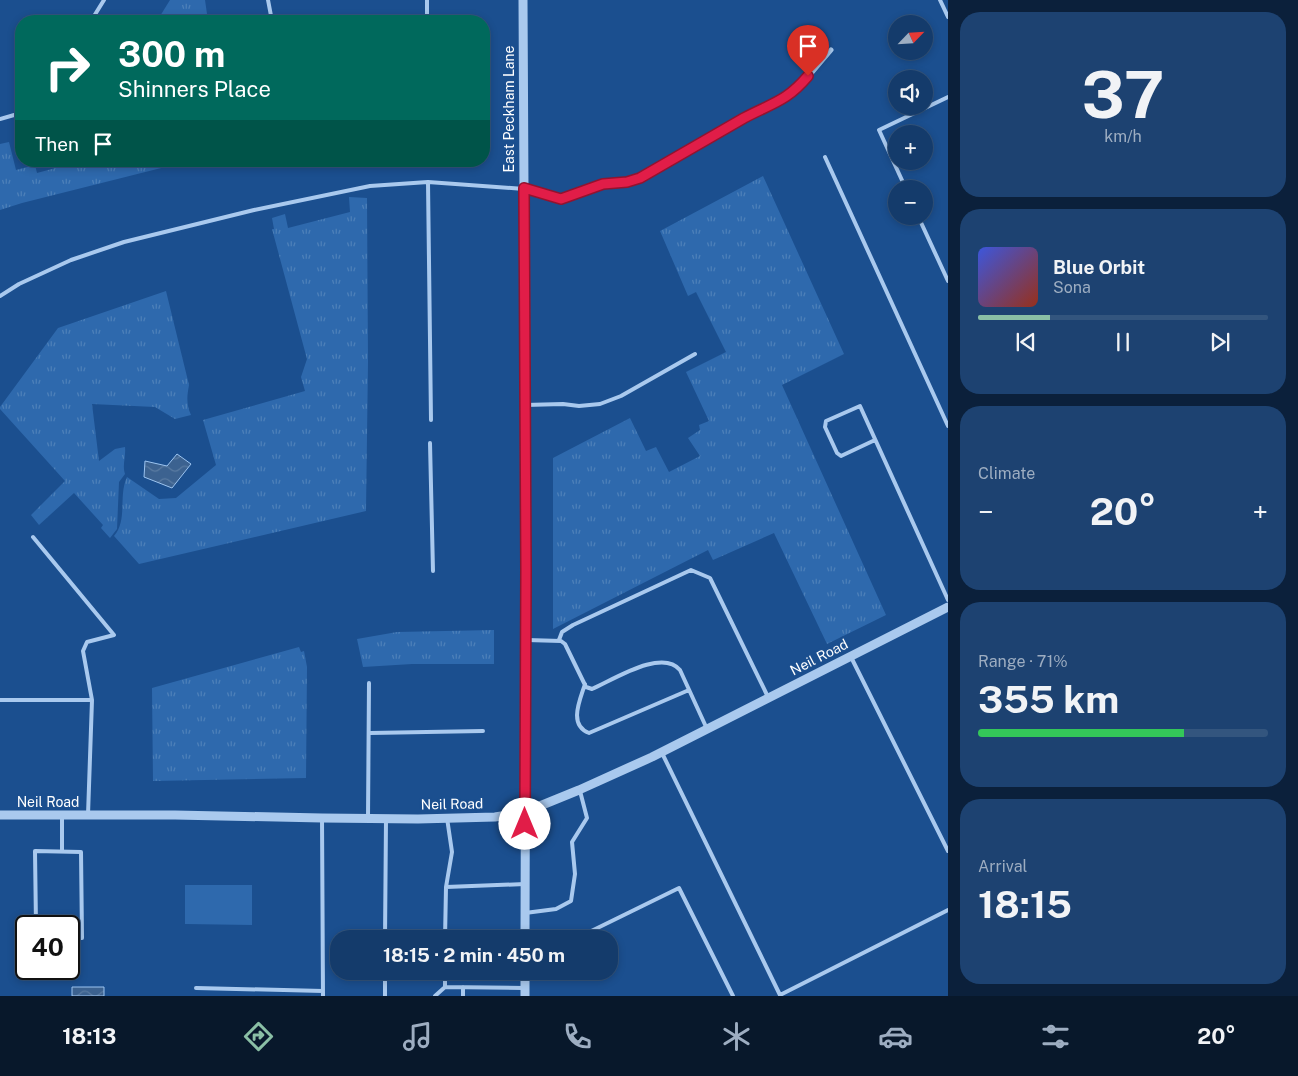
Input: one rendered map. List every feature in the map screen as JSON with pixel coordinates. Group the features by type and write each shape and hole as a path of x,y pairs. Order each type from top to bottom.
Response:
{"street":[{"name":"East Peckham Lane","path":"522,0 526,640 525,930"},
{"path":"524,188 561,199 603,184 627,182 640,178 746,117 781,101 796,90 831,50"},
{"name":"Neil Road","path":"0,815 446,818 495,817 525,812 580,790 662,752 948,608"}],"lane":[{"path":"95,15 104,0"},
{"path":"268,0 271,15"},
{"path":"427,0 427,15"},
{"path":"940,0 948,17"},
{"path":"902,180 879,130 948,97"},
{"path":"0,119 15,115"},
{"path":"825,158 948,426"},
{"path":"428,182 431,420"},
{"path":"0,296 19,284 71,260 124,242 236,214 370,186 428,182 524,188"},
{"path":"922,225 948,281"},
{"path":"525,404 579,406 600,404 621,396 695,354"},
{"path":"875,440 841,456 837,453 825,427 826,422 860,406 948,600"},
{"path":"430,442 433,572"},
{"path":"33,537 114,635 87,642 82,651 92,700 88,815"},
{"path":"558,640 562,632 573,625 674,577 691,570 696,571 710,578 769,698"},
{"path":"526,640 558,640 565,644 586,687 592,689 647,664 667,662 676,665 707,729"},
{"path":"851,656 948,851"},
{"path":"368,818 369,684"},
{"path":"585,684 576,716 581,727 589,733 689,690"},
{"path":"0,700 92,700"},
{"path":"370,732 483,731"},
{"path":"662,752 780,995 948,910"},
{"path":"525,913 556,909 571,901 575,874 572,842 587,818 580,790"},
{"path":"62,815 62,851"},
{"path":"322,818 323,996"},
{"path":"386,818 386,930"},
{"path":"445,930 446,887 452,852 446,818"},
{"path":"36,915 35,851 81,852 82,938 80,938"},
{"path":"446,887 525,884"},
{"path":"593,930 679,888 733,996"},
{"path":"385,980 386,996"},
{"path":"445,980 445,987"},
{"path":"435,996 445,987 525,992"},
{"path":"463,987 464,996"},
{"path":"196,988 323,991"}],"green space":[{"path":"170,0 205,0 207,15 161,15"},
{"path":"9,142 16,170 36,167 37,173 59,167 165,167 0,210 0,144"},
{"path":"763,176 844,354 782,385 886,615 827,644 774,533 713,560 708,550 553,629 553,458 630,418 646,451 656,447 669,472 700,456 688,438 700,430 699,425 709,421 686,372 726,352 696,292 688,296 660,231"},
{"path":"349,197 367,198 368,362 366,511 139,564 114,536 121,523 124,484 127,477 159,499 176,498 216,465 203,420 305,391 301,377 307,359 272,229 274,229 272,218 285,214 288,228 350,212"},
{"path":"166,291 189,385 187,400 191,415 175,419 155,407 92,404 99,461 115,449 125,447 125,474 119,482 117,529 110,538 101,528 103,525 74,493 39,525 31,515 65,481 0,407 58,328"},
{"path":"494,630 494,664 412,664 363,667 357,639 397,632"},
{"path":"299,647 301,652 304,651 307,667 306,778 153,781 152,688"},
{"path":"185,885 252,885 252,925 185,924"}],"water":[{"path":"177,454 191,464 172,488 144,477 145,461 167,466"},
{"path":"72,987 104,987 104,996 72,996"}],"route":[{"path":"525,824 524,188 561,199 603,184 627,182 640,178 746,117 781,101 796,90 808,76"}]}
